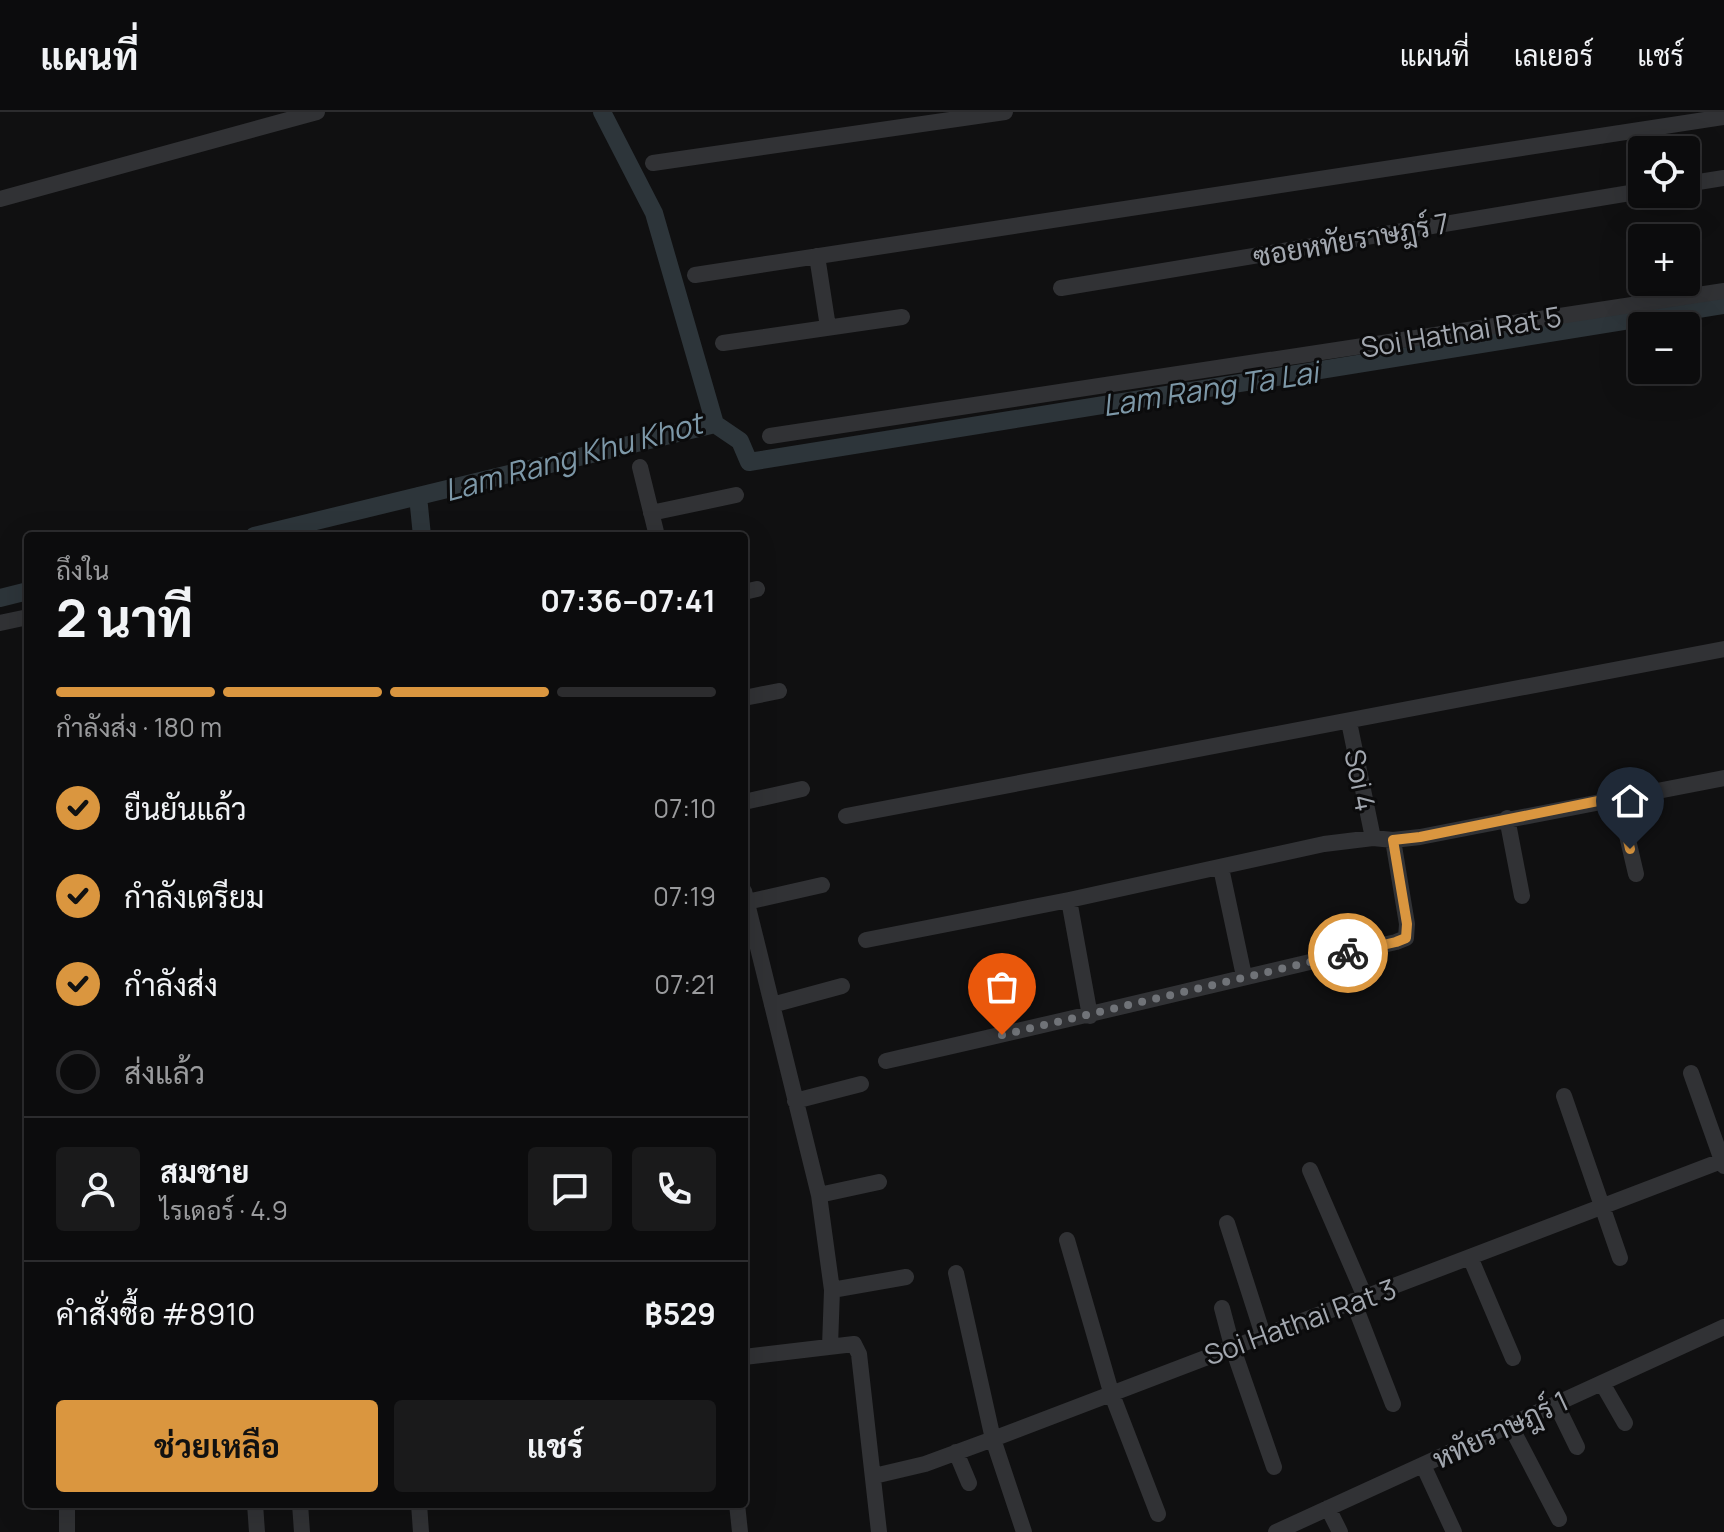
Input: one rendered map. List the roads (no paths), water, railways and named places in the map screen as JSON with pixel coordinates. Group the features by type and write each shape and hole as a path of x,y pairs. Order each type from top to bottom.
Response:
{"street":[{"path":"0,199 317,112"},
{"path":"653,163 1005,112"},
{"path":"695,275 1724,117"},
{"path":"1700,182 1724,178"},
{"name":"ซอยหทัยราษฎร์ 7","path":"1061,288 1628,193"},
{"path":"817,256 828,327"},
{"name":"Soi Hathai Rat 5","path":"770,436 1724,291"},
{"path":"723,343 902,317"},
{"path":"640,467 656,532"},
{"path":"651,513 736,495"},
{"path":"0,623 24,618"},
{"path":"846,816 1724,649"},
{"path":"748,697 779,691"},
{"name":"Soi 4","path":"1349,722 1373,838"},
{"path":"866,940 1069,900 1324,844 1373,838 1393,840 1724,778"},
{"path":"748,801 802,789"},
{"path":"1618,797 1636,874"},
{"path":"1507,818 1522,896"},
{"path":"886,1061 1090,1016 1406,938 1407,924 1393,840"},
{"path":"1221,868 1244,976"},
{"path":"748,897 822,885"},
{"path":"1069,900 1090,1016"},
{"path":"748,909 819,1195 832,1290 830,1346"},
{"path":"772,1005 842,986"},
{"path":"1691,1073 1723,1162"},
{"path":"795,1101 861,1084"},
{"path":"1564,1096 1620,1258"},
{"name":"Soi Hathai Rat 3","path":"874,1476 925,1464 993,1439 1723,1162"},
{"path":"1310,1170 1359,1299 1393,1404"},
{"path":"819,1195 879,1182"},
{"path":"1227,1223 1263,1335"},
{"path":"1067,1240 1111,1392 1158,1514"},
{"path":"1470,1257 1513,1358"},
{"path":"956,1273 993,1439 1024,1532"},
{"path":"832,1290 906,1277"},
{"path":"1222,1308 1274,1467"},
{"name":"หทัยราษฎร์ 1","path":"1276,1532 1724,1327"},
{"path":"748,1356 854,1344 859,1354 879,1532"},
{"path":"1602,1383 1625,1423"},
{"path":"1556,1404 1577,1447"},
{"path":"1510,1425 1559,1519"},
{"path":"956,1452 969,1483"},
{"path":"1423,1465 1454,1532"},
{"path":"67,1508 67,1532"},
{"path":"255,1508 257,1532"},
{"path":"300,1508 302,1532"},
{"path":"419,1508 421,1532"},
{"path":"737,1508 740,1532"},
{"path":"1328,1508 1340,1532"}],"waterway":[{"name":"Lam Rang Khu Khot","path":"270,532 715,424 654,213 602,112"},
{"name":"Lam Rang Ta Lai","path":"715,424 740,441 749,462 1724,305"},
{"path":"418,496 422,532"},
{"name":"Lam Rang Khu Khot","path":"0,598 24,592"}]}
